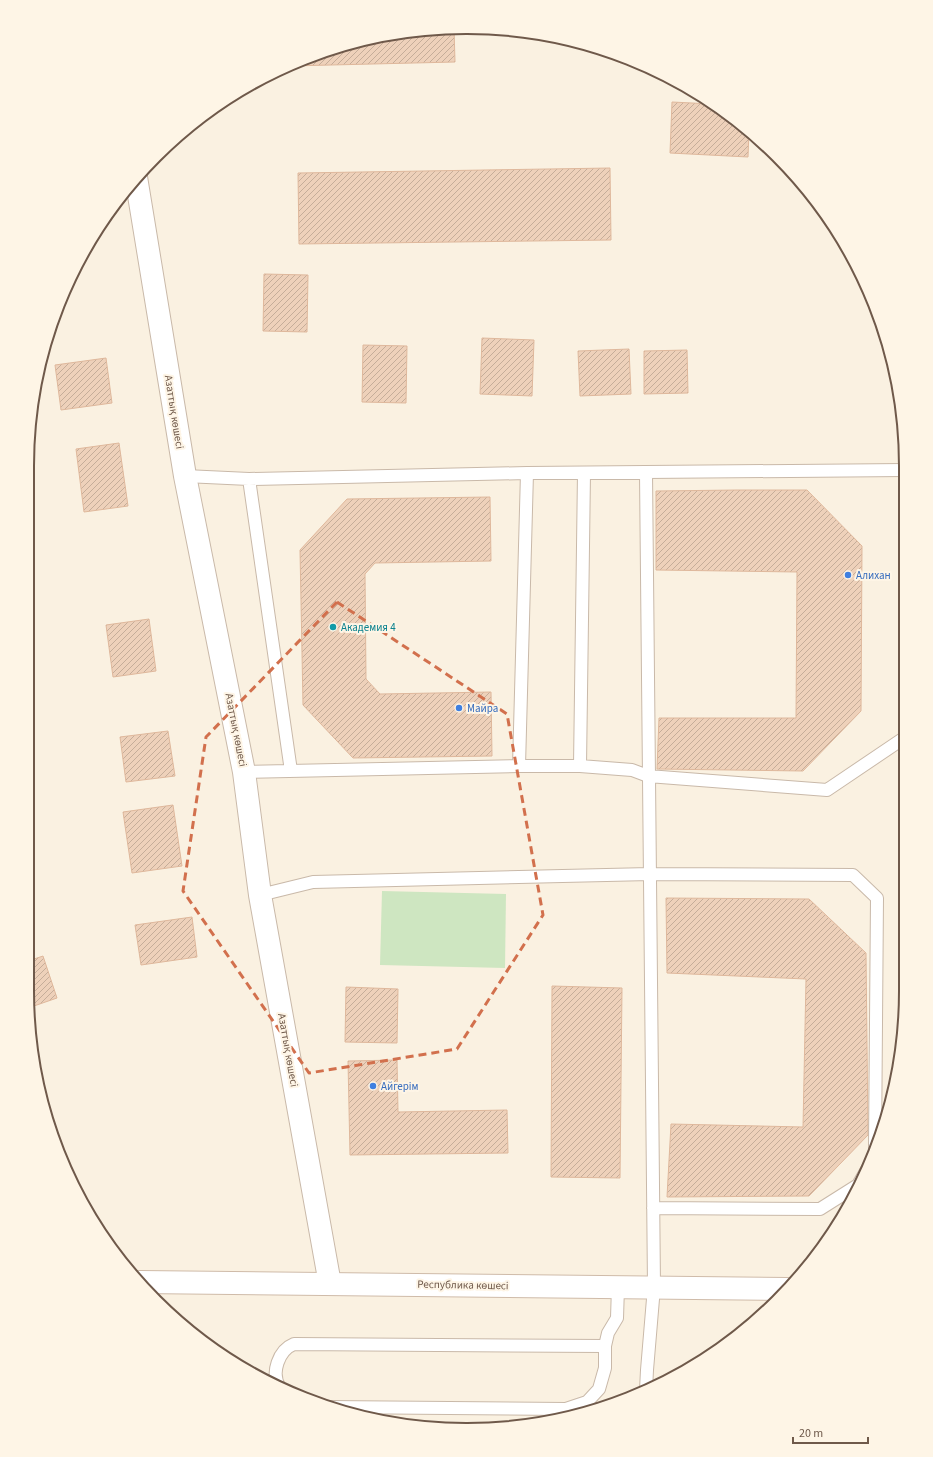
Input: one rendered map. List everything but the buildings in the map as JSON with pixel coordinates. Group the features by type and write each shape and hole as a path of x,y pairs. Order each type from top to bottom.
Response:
{"street":[{"name":"Азаттық көшесі","path":"137,185 185,476 244,772 260,895 330,1284"},
{"name":"Республика көшесі","path":"147,1282 779,1289"}],"lane":[{"path":"185,476 249,479 584,473 899,470"},
{"path":"580,766 584,473"},
{"path":"646,473 654,1287 646,1383"},
{"path":"519,766 527,474"},
{"path":"249,479 291,771"},
{"path":"244,772 580,766 632,770 648,776 827,790 899,741"},
{"path":"260,895 314,882 650,874 853,875 877,898 875,1132"},
{"path":"653,1208 820,1209 849,1191"},
{"path":"353,1407 566,1410 587,1402 599,1390 605,1368 605,1346 608,1333 617,1318 618,1287"},
{"path":"277,1379 276,1371 279,1358 288,1346 294,1344 605,1346"}],"highlighted area":[{"path":"337,602 507,714 543,915 457,1049 309,1073 183,891 206,737"}],"green space":[{"path":"382,891 506,894 505,968 380,965"}],"place":[{"name":"Алихан","path":"848,575"},
{"name":"Академия 4","path":"333,627"},
{"name":"Майра","path":"459,708"},
{"name":"Айгерім","path":"373,1086"}]}
